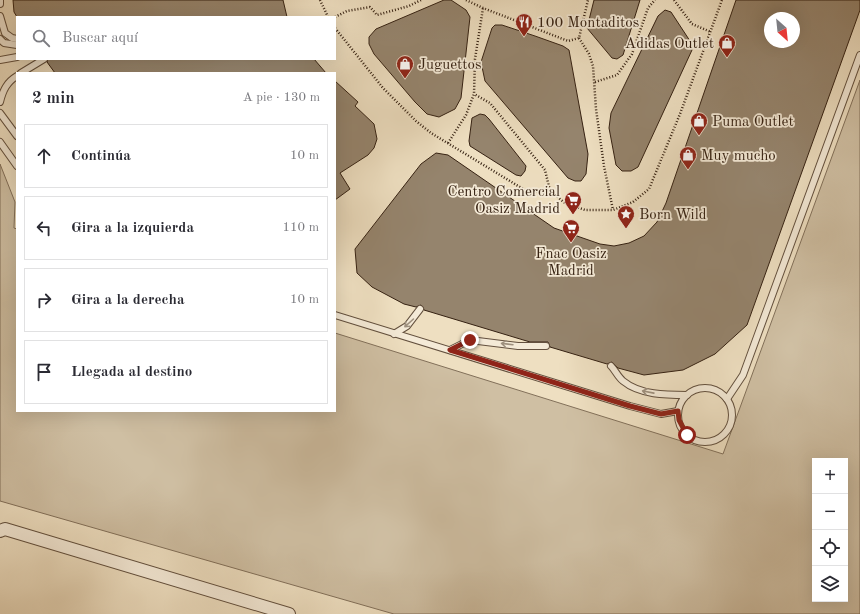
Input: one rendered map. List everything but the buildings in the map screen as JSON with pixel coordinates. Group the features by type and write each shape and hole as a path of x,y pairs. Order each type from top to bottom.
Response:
{"street":[{"path":"0,531 5,529 290,614"}],"lane":[{"path":"0,16 5,33 12,38 16,38"},
{"path":"0,39 4,43 16,44"},
{"path":"727,400 743,375 860,55"},
{"path":"0,60 16,57"},
{"path":"23,72 42,60"},
{"path":"0,102 2,94 9,81 16,77"},
{"path":"0,112 16,135"},
{"path":"0,142 16,165"},
{"path":"394,334 416,318 420,309"},
{"path":"336,315 630,406 661,414 678,411"},
{"path":"450,350 470,340 518,346 546,346"},
{"path":"611,366 622,381 641,390 666,395 687,395"},
{"path":"703,388 712,389 721,393 727,400 731,407 730,424 720,437 712,441 694,439 687,435 679,420 678,411 681,402 687,395 694,390 703,388"}],"path":[{"path":"320,0 328,16"},
{"path":"336,16 347,11 370,6 377,15 409,6 421,0"},
{"path":"466,0 482,8 568,41 579,38"},
{"path":"588,0 579,38 589,54 595,82 596,109 604,166 613,210"},
{"path":"595,82 617,75 632,54 648,8 655,0"},
{"path":"674,0 692,24 711,32"},
{"path":"474,94 490,103 545,170 550,191 565,203 585,210 613,210 633,202 649,189 680,114 722,0"},
{"path":"448,143 466,115 474,94 475,59 482,8"},
{"path":"336,29 383,88 416,121 448,143 528,192 550,191"}],"shaded area":[{"path":"860,80 860,614 394,614 0,501 0,164 15,202 16,412 336,412 336,333 723,454"}],"place":[{"name":"100 Montaditos","path":"524,37"},
{"name":"Adidas Outlet","path":"727,58"},
{"name":"Juguettos","path":"405,79"},
{"name":"Puma Outlet","path":"699,136"},
{"name":"Muy mucho","path":"688,170"},
{"name":"Centro Comercial Oasiz Madrid","path":"573,215"},
{"name":"Born Wild","path":"626,229"},
{"name":"Fnac Oasiz Madrid","path":"571,243"}],"route":[{"path":"470,340 450,350 630,406 661,414 678,411 682,428 687,435"}]}
